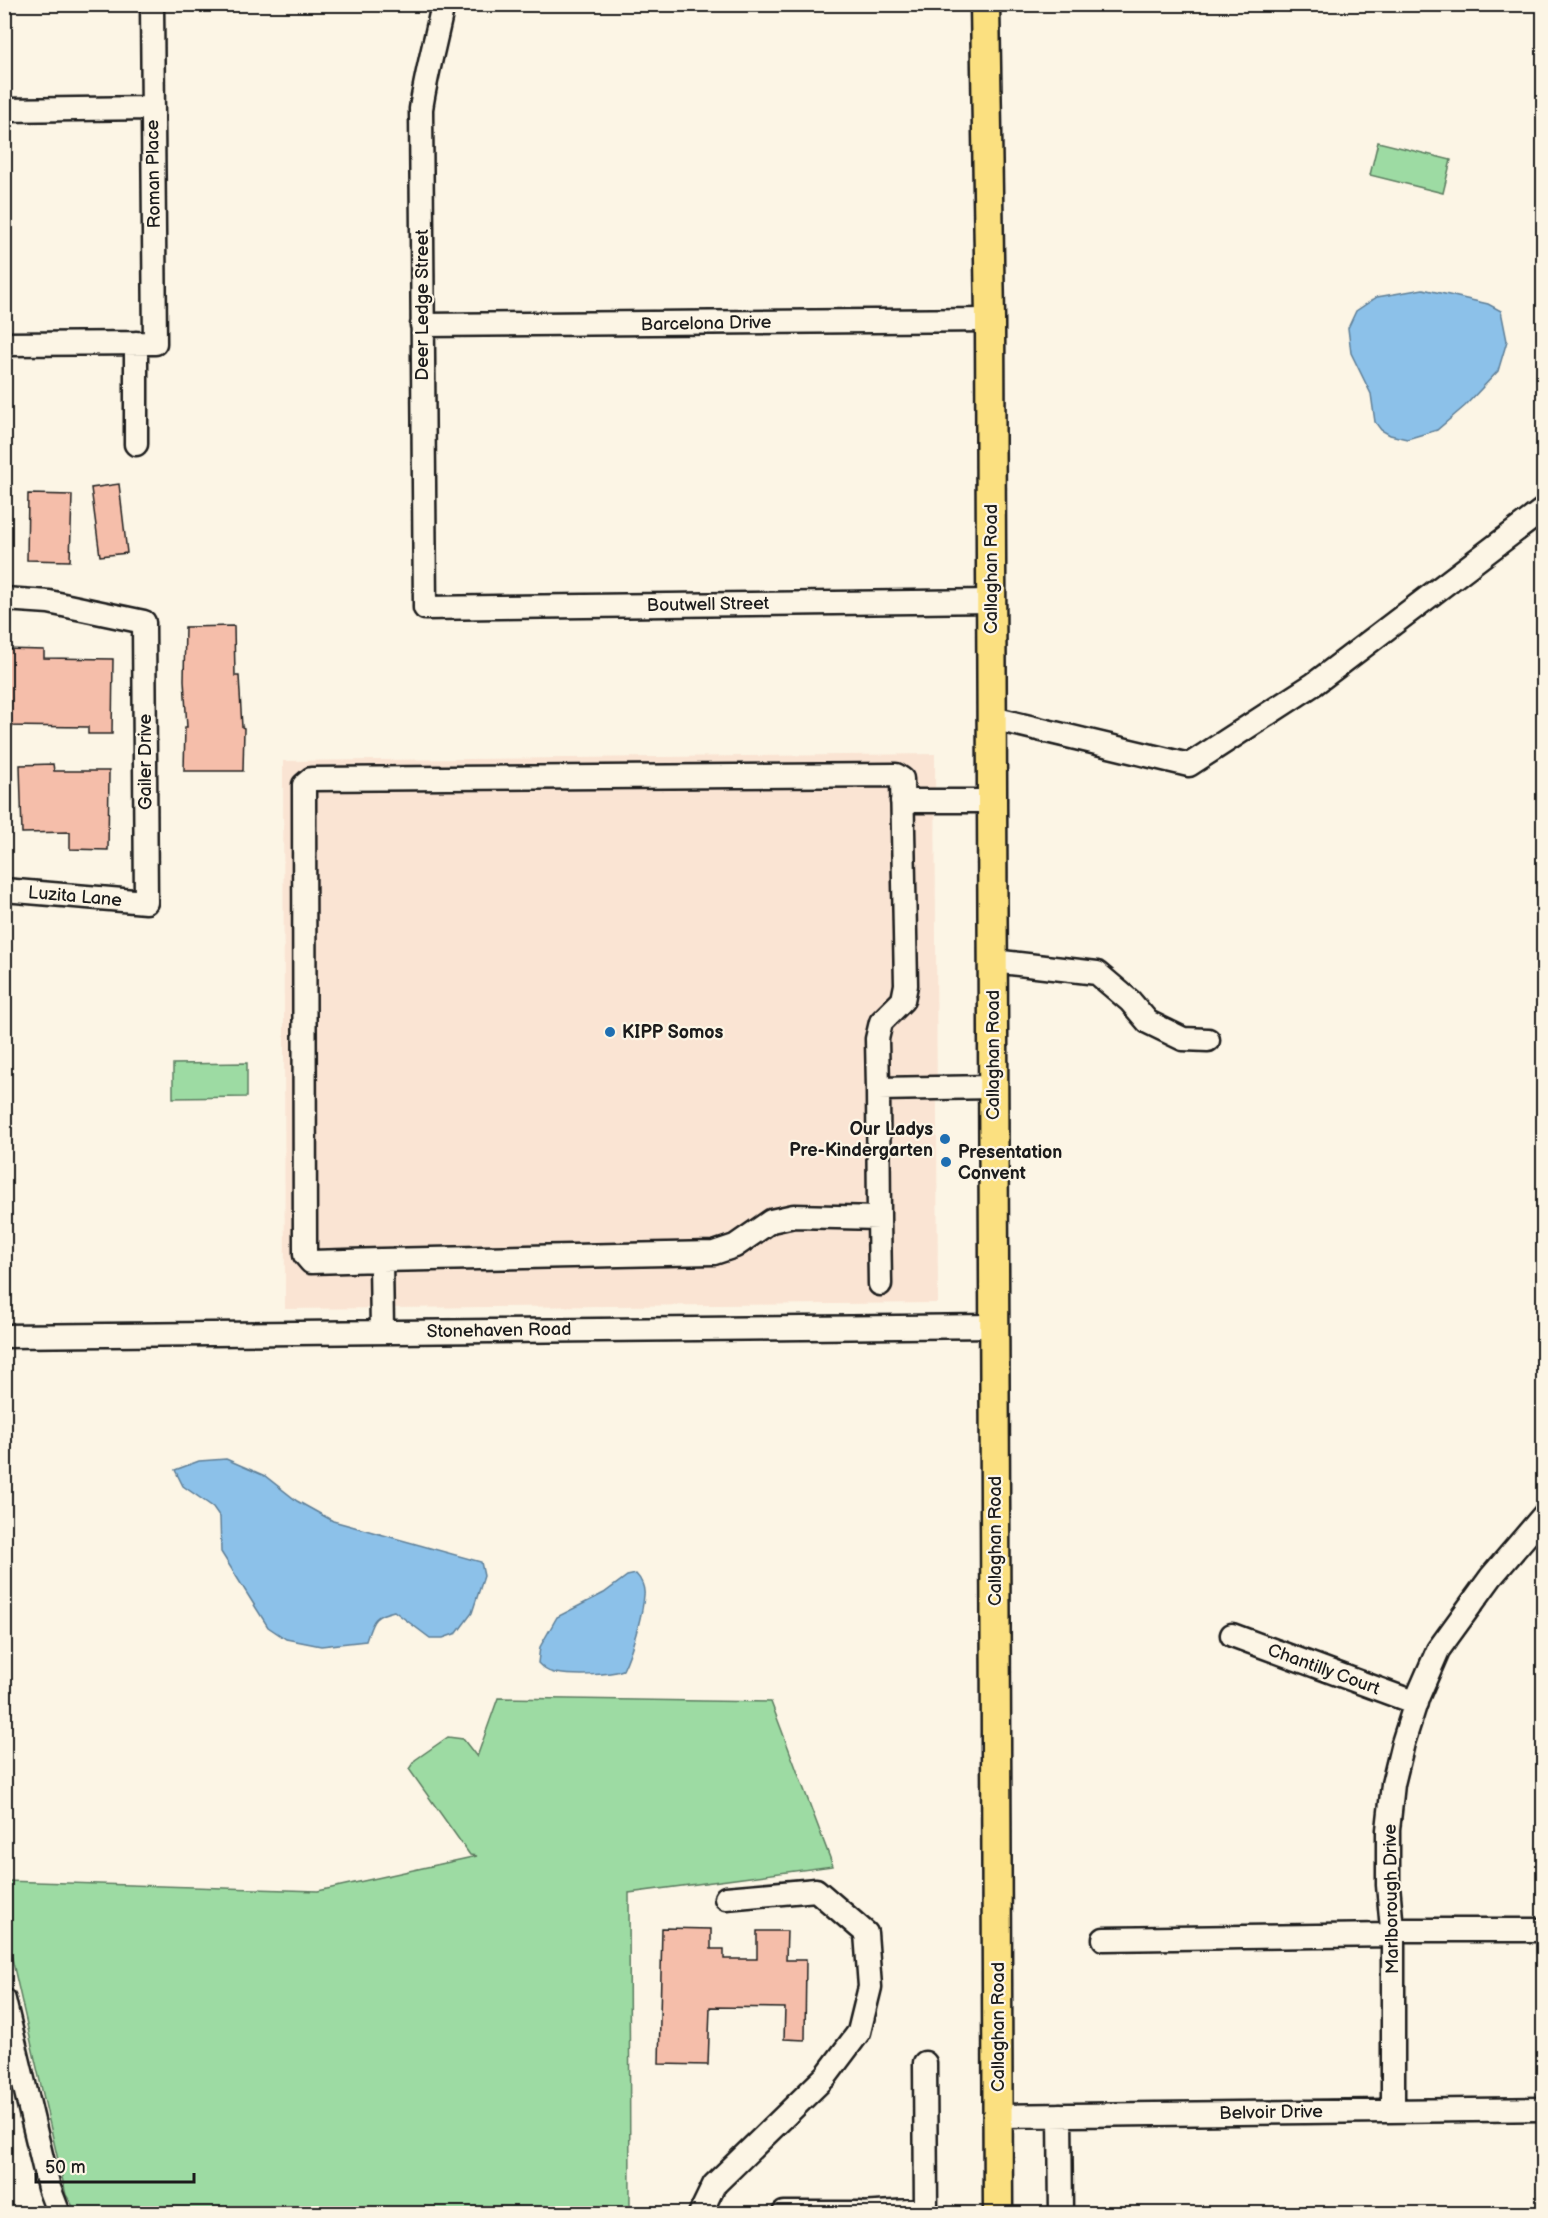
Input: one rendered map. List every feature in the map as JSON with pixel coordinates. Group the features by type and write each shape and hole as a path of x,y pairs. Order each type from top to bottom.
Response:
{"main road":[{"name":"Callaghan Road","path":"985,4 992,601 998,2214"}],"street":[{"name":"Roman Place","path":"136,444 146,343 152,108 152,4"},
{"name":"Deer Ledge Street","path":"424,608 421,109 443,4"},
{"path":"4,110 152,108"},
{"name":"Barcelona Drive","path":"423,325 990,320"},
{"path":"4,344 146,343"},
{"path":"992,718 1189,765 1314,684 1544,509"},
{"name":"Gailer Drive","path":"4,598 49,602 144,622 146,902"},
{"name":"Boutwell Street","path":"424,608 992,601"},
{"path":"879,1218 794,1216 771,1221 735,1246 714,1253 311,1262 305,1255 304,785 311,779 896,775 902,779 906,985 903,1000 881,1022 877,1039 880,1284"},
{"path":"902,801 992,801"},
{"name":"Luzita Lane","path":"4,890 146,902"},
{"path":"993,961 1097,974 1130,1001 1148,1022 1183,1039 1208,1040"},
{"path":"878,1089 993,1087"},
{"path":"381,1260 382,1331"},
{"name":"Stonehaven Road","path":"4,1336 994,1326"},
{"name":"Marlborough Drive","path":"1393,2110 1392,1933 1388,1885 1389,1819 1393,1784 1403,1743 1416,1703 1438,1650 1491,1577 1544,1515"},
{"name":"Chantilly Court","path":"1232,1635 1416,1703"},
{"path":"700,2214 714,2185 826,2076 859,2032 870,1987 866,1933 816,1890 726,1898"},
{"path":"1104,1939 1544,1930"},
{"path":"4,2000 49,2188 58,2214"},
{"path":"784,2213 926,2210 925,2063"},
{"name":"Belvoir Drive","path":"999,2116 1544,2109"},
{"path":"1060,2115 1061,2214"}],"shaded area":[{"name":"KIPP Somos","path":"935,754 938,1303 285,1309 283,761"}],"green space":[{"path":"1378,142 1451,160 1443,193 1370,175"},
{"path":"247,1063 247,1097 173,1098 173,1064"},
{"path":"498,1698 771,1702 833,1866 629,1893 630,2213 77,2213 66,2195 10,1950 5,1881 318,1891 477,1856 470,1855 409,1769 415,1760 448,1737 463,1739 477,1757"}],"water":[{"path":"1423,289 1488,304 1501,311 1507,341 1498,371 1465,406 1437,430 1407,439 1390,435 1381,430 1375,422 1371,394 1351,353 1348,328 1356,311 1377,297"},
{"path":"226,1459 265,1476 297,1501 333,1521 481,1562 484,1576 472,1613 457,1633 443,1638 430,1638 394,1611 374,1620 366,1641 321,1646 286,1639 268,1627 221,1552 220,1517 213,1507 183,1486 175,1470 199,1461"},
{"path":"636,1574 643,1587 643,1603 630,1654 623,1670 599,1674 562,1674 549,1672 538,1663 540,1647 557,1617 604,1593 627,1576"}],"building":[{"path":"119,484 127,553 100,556 91,488"},
{"path":"28,494 72,495 70,561 27,560"},
{"path":"234,626 235,676 239,676 242,727 244,728 243,771 184,771 185,727 187,727 184,680 185,627"},
{"path":"4,649 44,650 44,658 113,659 112,734 88,734 88,727 4,726"},
{"path":"53,764 54,771 109,771 108,850 70,849 70,832 22,833 20,765"},
{"path":"662,1928 711,1929 711,1949 724,1949 724,1959 757,1959 757,1931 787,1931 786,1960 806,1960 805,2040 784,2039 785,2008 710,2007 708,2065 659,2064"}],"place":[{"name":"KIPP Somos","path":"610,1032"},
{"name":"Our Ladys Pre-Kindergarten","path":"945,1139"},
{"name":"Presentation Convent","path":"946,1162"}]}
